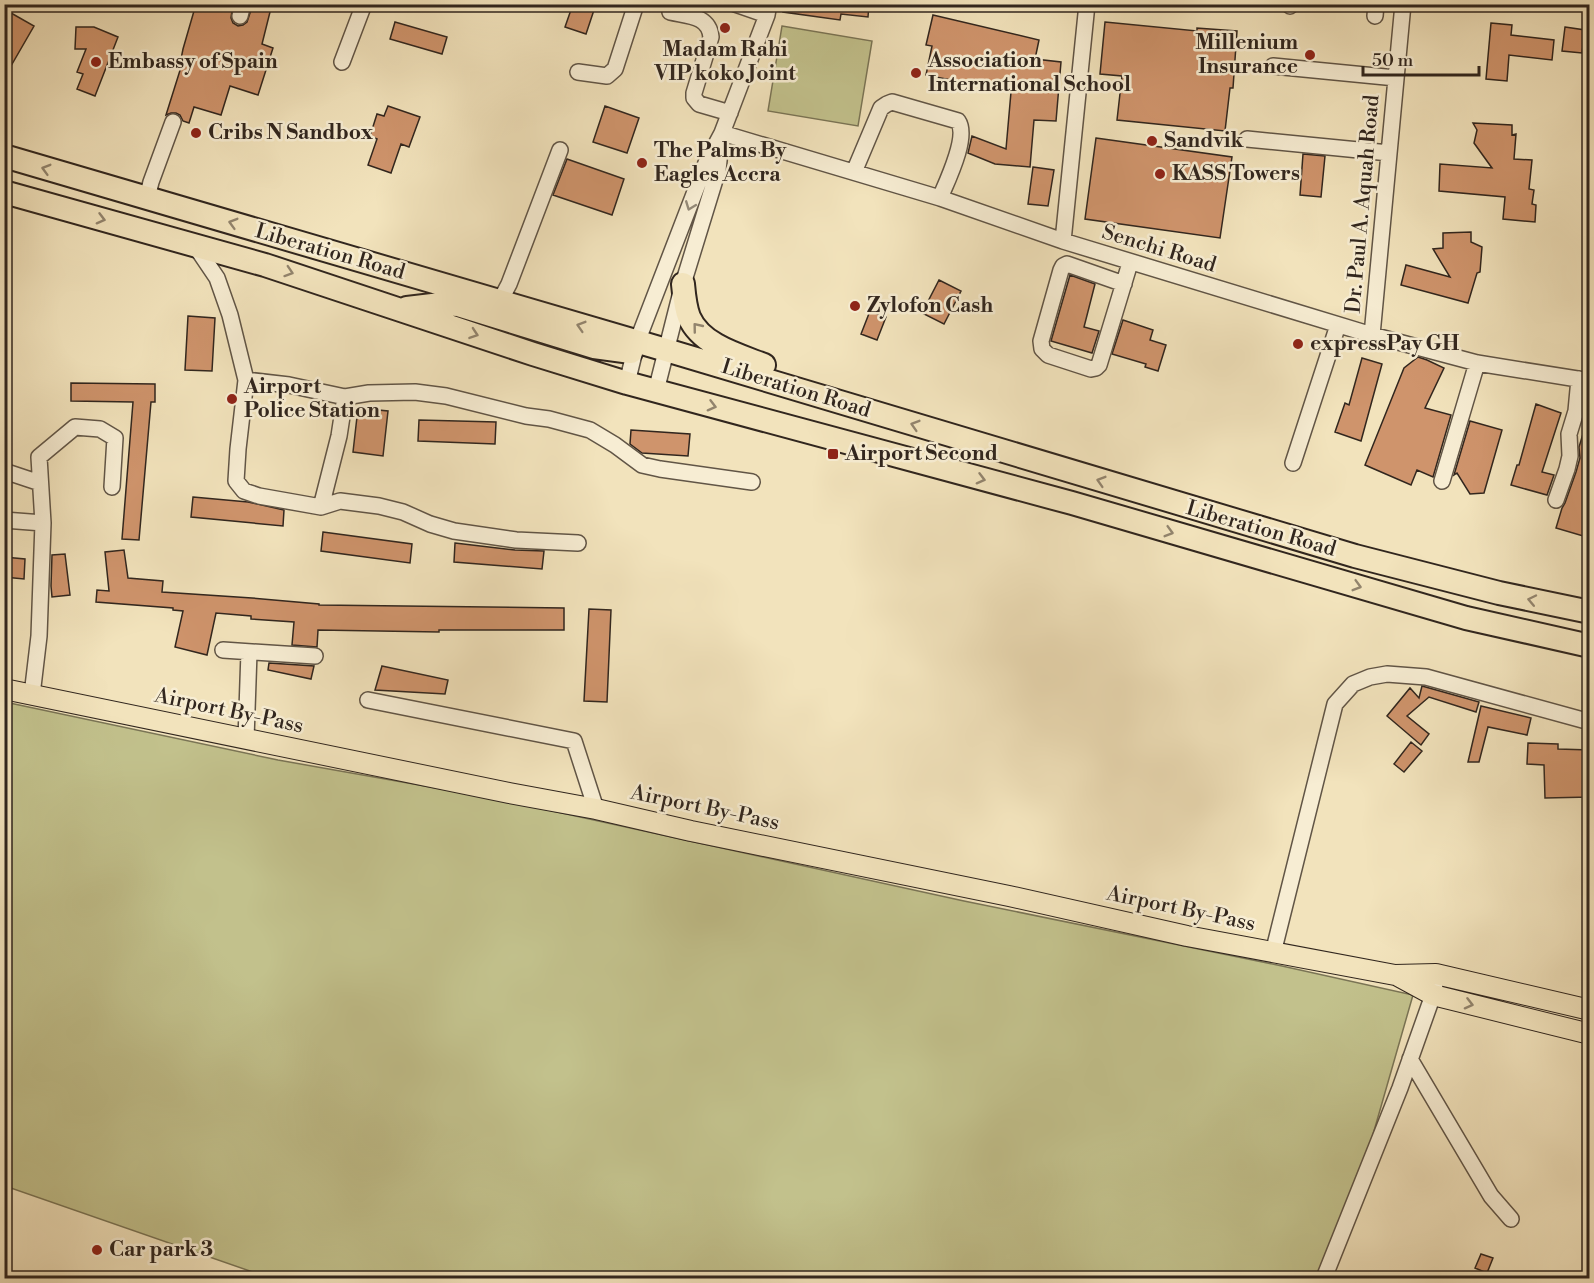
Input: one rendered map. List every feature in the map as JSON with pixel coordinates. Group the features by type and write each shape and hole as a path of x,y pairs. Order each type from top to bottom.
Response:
{"highway":[{"name":"Liberation Road","path":"4,156 500,302 636,347 666,350 1355,556 1499,593 1590,612"},
{"name":"Liberation Road","path":"4,192 265,265 627,383 1072,504 1466,618 1590,646"},
{"path":"682,284 690,318 697,329 708,339 727,351 768,366 785,376 799,389"},
{"path":"400,309 441,304 458,305 594,347 636,347"}],"main road":[{"name":"Airport By-Pass","path":"4,689 596,809 691,831 1010,896 1187,936 1395,975 1436,974 1590,1010"},
{"name":"Airport By-Pass","path":"1395,975 1432,995 1590,1035"}],"street":[{"path":"342,62 364,4"},
{"path":"578,72 607,76 615,69 636,4"},
{"path":"627,383 636,347 706,163 722,134 768,10 735,4"},
{"path":"1063,241 1086,4"},
{"name":"Dr. Paul A. Aquah Road","path":"1372,335 1402,4"},
{"path":"669,12 703,20 710,29 711,37 694,98 699,104 730,113"},
{"path":"1273,66 1396,78"},
{"path":"854,172 881,108 887,104 892,102 958,121 961,124 961,137 940,198"},
{"path":"147,198 173,122"},
{"path":"656,391 682,284 718,170 722,134"},
{"name":"Senchi Road","path":"722,134 940,198 1130,263 1372,335 1477,363 1584,380"},
{"path":"1247,139 1389,153"},
{"path":"500,302 560,150"},
{"path":"194,244 217,278 230,315 246,380 236,481 244,491 321,507 340,501 364,504 403,512 430,524 454,531 516,540 578,543"},
{"path":"1124,284 1067,264 1063,266 1041,341 1042,349 1048,355 1091,369 1096,368 1099,365 1124,284 1130,263"},
{"path":"1293,463 1338,325"},
{"path":"1442,481 1477,363"},
{"path":"246,380 345,396 369,393 446,396 590,430 615,444 642,465 752,482"},
{"path":"1556,500 1568,469 1569,434 1584,380"},
{"path":"321,507 339,436 345,396"},
{"path":"32,695 39,636 43,523 39,457 75,427 100,429 115,438 112,487"},
{"path":"4,471 40,483"},
{"path":"4,520 43,523"},
{"path":"223,650 315,656"},
{"path":"246,739 249,652"},
{"path":"1273,953 1335,704 1353,684 1370,677 1388,674 1426,677 1590,722"},
{"path":"368,700 574,741 596,809"},
{"path":"1328,1278 1410,1059 1432,995 1436,974"},
{"path":"1410,1059 1491,1196 1511,1219"}],"shaded area":[{"path":"782,26 872,41 858,126 768,111"},
{"path":"5,702 278,760 498,799 964,901 1413,995 1343,1239 1327,1278 270,1278 5,1186"}],"building":[{"path":"196,4 233,4 231,18 238,26 247,22 253,4 272,4 262,44 273,48 258,95 230,86 221,115 194,107 189,123 183,121 176,113 166,115 182,64 180,64 183,49"},
{"path":"573,4 596,4 586,34 565,27"},
{"path":"784,4 869,4 868,17 841,14 840,20 783,12"},
{"path":"4,9 34,26 4,78"},
{"path":"933,15 1039,40 1035,59 1061,62 1056,121 1034,120 1030,167 995,164 968,153 972,136 1006,149 1011,92 926,75 932,46 926,45"},
{"path":"395,22 447,37 442,54 390,39"},
{"path":"1105,22 1197,31 1197,28 1237,31 1233,88 1230,88 1225,131 1117,120 1122,76 1100,74"},
{"path":"1491,23 1512,25 1511,35 1554,40 1552,60 1509,55 1507,81 1486,79"},
{"path":"76,27 94,27 118,37 95,96 77,89 83,74 77,72 86,49 75,49"},
{"path":"1565,27 1585,30 1582,53 1562,51"},
{"path":"388,106 420,117 409,147 401,144 391,173 368,165 377,139 370,136 377,114 384,116"},
{"path":"605,106 639,118 627,153 593,142"},
{"path":"1473,123 1512,125 1512,135 1516,134 1514,159 1532,160 1529,189 1534,190 1532,204 1536,205 1535,222 1503,219 1505,197 1439,191 1440,164 1492,168 1474,143 1477,130"},
{"name":"KASS Towers","path":"1096,138 1232,157 1220,238 1085,219"},
{"path":"1303,154 1325,156 1321,197 1300,195"},
{"path":"567,159 624,179 612,215 553,195"},
{"path":"1033,167 1054,170 1048,206 1028,204"},
{"path":"1471,232 1471,242 1482,247 1480,272 1477,273 1468,303 1401,285 1406,265 1450,277 1433,249 1443,248 1443,233"},
{"path":"1070,275 1095,284 1084,327 1099,331 1092,353 1051,341"},
{"path":"939,280 961,291 944,324 922,313"},
{"path":"870,311 886,317 877,340 861,334"},
{"path":"188,316 215,318 212,371 185,370"},
{"path":"1123,320 1153,330 1150,340 1166,345 1158,371 1145,367 1146,364 1112,354"},
{"path":"1418,357 1444,368 1425,408 1451,415 1433,477 1417,470 1411,485 1365,465 1404,368"},
{"path":"1362,358 1382,364 1361,441 1335,432 1345,403 1349,405"},
{"path":"71,383 155,384 155,402 151,402 139,540 122,539 133,402 71,401"},
{"path":"1536,404 1561,413 1542,472 1554,475 1547,495 1511,485"},
{"path":"358,408 388,411 383,456 353,452"},
{"path":"419,420 496,422 495,444 418,441"},
{"path":"1470,421 1502,430 1484,493 1470,494 1457,473 1454,475"},
{"path":"1586,424 1590,425 1590,538 1556,528 1576,472 1580,458 1579,447"},
{"path":"631,430 690,434 688,456 642,453 630,444"},
{"path":"193,497 248,502 284,510 283,526 191,517"},
{"path":"323,532 412,544 410,563 321,551"},
{"path":"455,543 544,551 542,569 454,562"},
{"path":"124,550 128,578 163,581 162,592 319,605 564,608 564,630 439,630 439,632 318,630 317,647 292,645 294,622 251,619 251,616 216,613 207,655 175,647 183,611 173,610 173,608 96,602 97,590 109,591 105,552"},
{"path":"65,554 70,595 52,597 52,555"},
{"path":"4,557 25,559 24,579 4,577"},
{"path":"589,609 611,610 607,702 584,701"},
{"path":"269,663 314,666 311,679 268,670"},
{"path":"382,666 448,680 445,694 375,690"},
{"path":"1422,686 1479,702 1476,712 1429,697 1407,716 1429,734 1421,745 1387,716 1410,688 1419,698"},
{"path":"1481,706 1531,718 1527,735 1488,727 1479,762 1468,762"},
{"path":"1411,742 1422,751 1404,772 1394,764"},
{"path":"1528,743 1558,744 1558,749 1590,750 1590,797 1545,798 1544,765 1527,764"},
{"path":"1481,1254 1493,1258 1487,1273 1475,1268"}],"place":[{"name":"Madam Rahi VIP koko Joint","path":"725,28"},
{"name":"Millenium Insurance","path":"1310,55"},
{"name":"Embassy of Spain","path":"96,62"},
{"name":"Association International School","path":"916,73"},
{"name":"Cribs N Sandbox","path":"196,133"},
{"name":"Sandvik","path":"1152,141"},
{"name":"The Palms By Eagles Accra","path":"642,163"},
{"name":"KASS Towers","path":"1160,174"},
{"name":"Zylofon Cash","path":"855,306"},
{"name":"expressPay GH","path":"1298,344"},
{"name":"Airport Police Station","path":"232,399"},
{"name":"Airport Second","path":"833,454"},
{"name":"Car park 3","path":"97,1250"}]}
